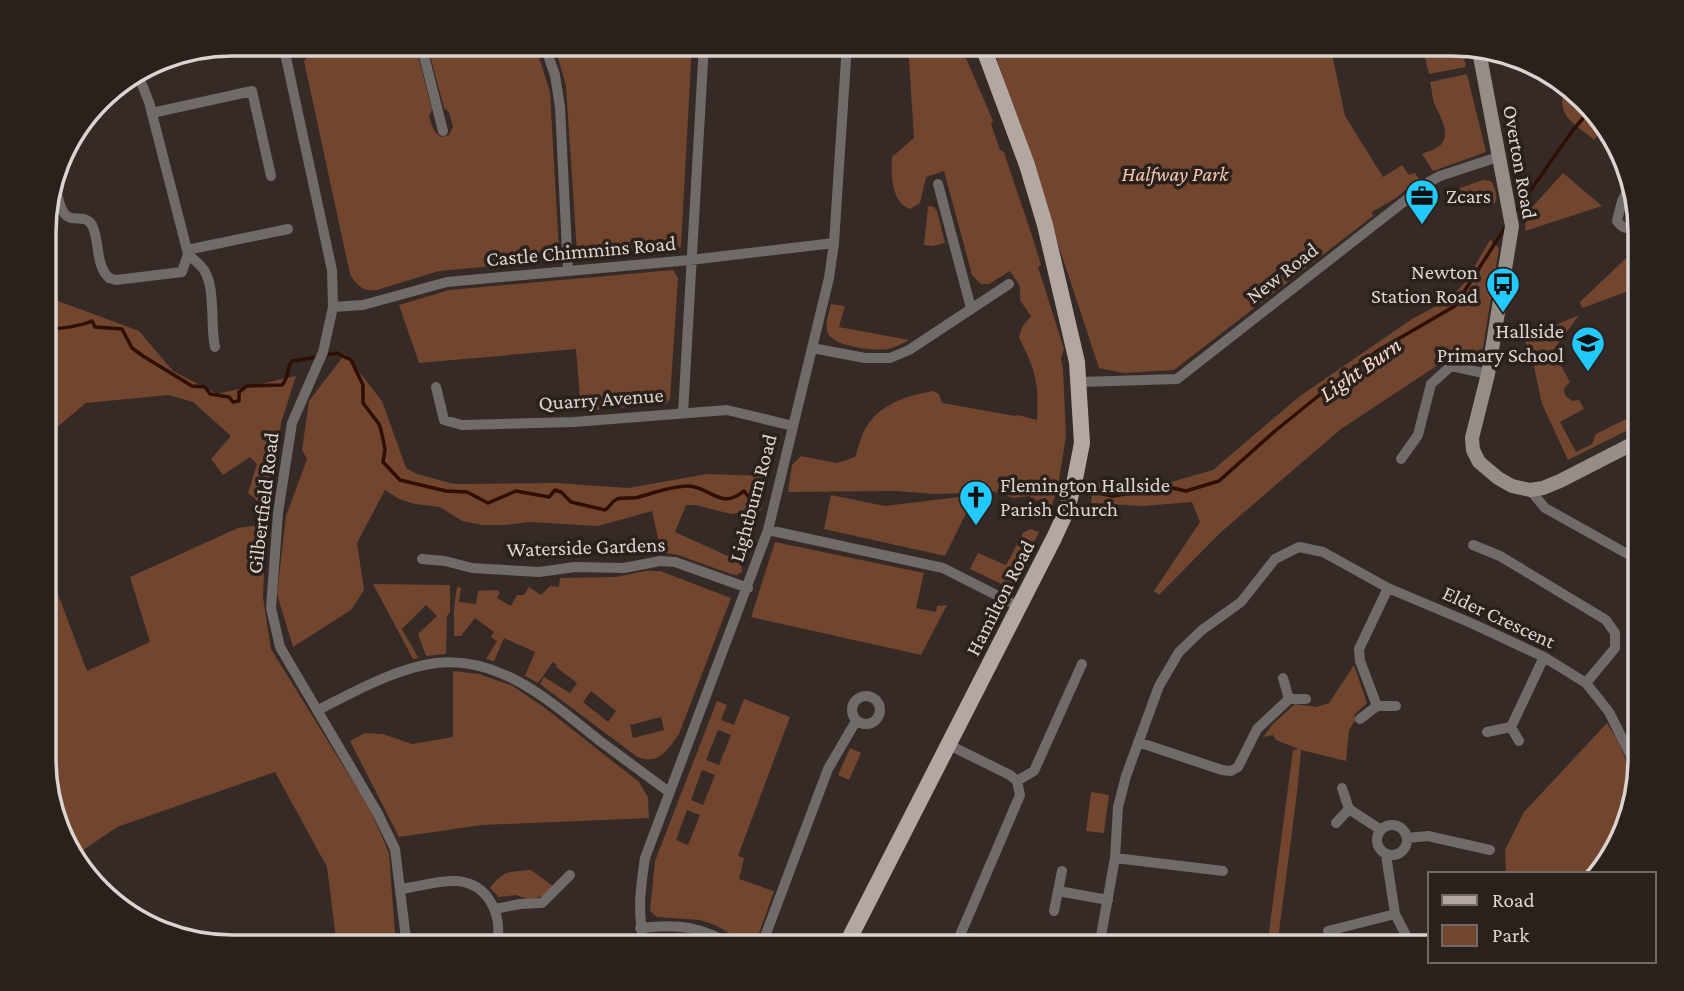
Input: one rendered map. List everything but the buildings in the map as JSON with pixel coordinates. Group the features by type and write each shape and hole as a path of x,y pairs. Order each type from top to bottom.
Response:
{"main road":[{"name":"Hamilton Road","path":"851,935 1054,538 1066,512 1082,443 1080,382 1045,225 1027,165 986,56"}],"street":[{"name":"Gilbertfield Road","path":"286,56 332,270 333,307 323,352 292,423 278,513 271,608 280,647 377,812 395,849 406,935"},
{"path":"424,56 443,131"},
{"path":"548,56 555,75 559,107 568,271"},
{"path":"683,413 703,56"},
{"name":"Lightburn Road","path":"642,935 639,901 645,858 768,530 812,348 834,243 845,56"},
{"name":"Overton Road","path":"1480,59 1512,226 1488,374 1472,439 1472,450 1479,462 1498,478 1512,486 1530,490 1545,508 1628,554"},
{"path":"60,199 64,213 71,218 85,219 91,224 103,270 108,278 117,280 182,272 187,252 152,113 141,82"},
{"path":"152,113 252,91 271,176"},
{"name":"New Road","path":"1080,382 1177,379 1429,182 1498,157"},
{"path":"938,184 971,308"},
{"path":"1625,198 1617,221 1628,229"},
{"path":"187,252 288,229"},
{"name":"Castle Chimmins Road","path":"333,307 363,305 447,282 690,260 834,243"},
{"path":"187,252 205,271 214,311 211,329 215,347"},
{"path":"812,348 866,358 890,358 909,350 1009,284"},
{"path":"1401,459 1418,435 1431,384 1451,366 1488,374"},
{"name":"Quarry Avenue","path":"436,387 444,420 462,425 573,422 727,410 793,426"},
{"path":"1530,490 1560,481 1628,446"},
{"path":"768,530 943,568 1018,606"},
{"path":"1473,544 1500,556 1606,620 1615,633 1615,648 1586,683"},
{"name":"Elder Crescent","path":"1138,742 1159,686 1179,652 1202,630 1241,602 1275,559 1300,547 1323,552 1388,588 1544,657 1586,683 1609,712 1628,750"},
{"name":"Waterside Gardens","path":"422,559 472,568 539,572 575,567 624,568 660,561 675,562 748,589"},
{"path":"1377,706 1360,662 1359,649 1388,588"},
{"path":"1511,727 1544,657"},
{"path":"318,710 413,668 438,663 467,662 490,668 527,685 669,792"},
{"path":"1017,781 1034,771 1082,664"},
{"path":"1283,678 1289,699"},
{"path":"1101,935 1115,858 1118,807 1138,742 1231,771 1238,767 1257,729 1289,699 1306,699"},
{"path":"1360,719 1377,706 1396,706"},
{"path":"766,935 828,769 856,721"},
{"path":"1486,732 1511,727"},
{"path":"1511,727 1519,741"},
{"path":"949,745 1010,775 1017,781 1020,795 960,935"},
{"path":"1342,788 1349,809 1381,830"},
{"path":"1336,823 1349,809"},
{"path":"1386,855 1403,851 1407,838 1397,826 1391,825 1381,830 1377,841 1378,847 1386,855 1395,914 1406,935"},
{"path":"1407,838 1428,836 1490,850"},
{"path":"1115,858 1223,871"},
{"path":"1054,911 1062,871"},
{"path":"495,909 542,903 569,875"},
{"path":"400,889 455,881 479,888 495,909 499,926 498,935"},
{"path":"1058,891 1108,900"},
{"path":"1328,930 1395,914"},
{"path":"640,928 658,925 690,927 715,935"}],"green space":[{"path":"309,56 418,56 432,110 429,116 433,128 441,137 449,135 453,127 449,112 444,108 430,56 539,56 550,92 559,250 557,256 550,261 439,271 377,290 364,289 358,285 350,274 304,61"},
{"path":"557,56 691,56 679,249 584,258 577,253 566,86"},
{"path":"909,56 965,56 993,121 991,124 1000,150 1004,152 1037,251 1041,265 1038,267 1064,349 1061,358 1066,436 1058,486 1051,508 1029,496 1014,498 989,490 935,494 896,491 788,492 792,465 801,456 837,463 855,457 864,431 877,414 894,403 913,396 933,391 939,394 942,403 1037,420 1035,377 1019,338 1022,327 1031,316 1020,300 1020,286 1010,271 989,284 981,284 972,275 944,171 926,177 920,203 910,209 896,194 892,179 892,157 914,138"},
{"name":"Halfway Park","path":"996,56 1332,56 1345,116 1383,177 1402,165 1409,175 1415,173 1419,179 1396,198 1372,212 1373,216 1174,370 1123,373 1099,368"},
{"path":"1424,56 1464,57 1466,67 1429,74"},
{"path":"1467,74 1486,152 1433,171 1422,154 1438,147 1445,138 1445,132 1430,82"},
{"path":"1563,96 1577,107 1592,125 1599,135 1594,140 1568,118 1562,105"},
{"path":"1563,173 1602,206 1525,231 1526,214"},
{"path":"1483,180 1491,181 1495,189 1495,203 1488,205 1461,194 1460,188"},
{"path":"928,206 937,211 945,243 924,245"},
{"path":"1490,240 1499,248 1481,360 1450,357 1341,429 1220,533 1159,595 1154,591 1200,522 1192,502 1143,506 1091,503 1094,481 1164,484 1213,470 1300,396 1412,319 1451,298 1466,281"},
{"path":"1628,259 1628,291 1582,308 1580,302"},
{"path":"673,270 678,278 670,399 666,404 581,411 576,349 419,363 399,305 449,290"},
{"path":"56,294 58,301 139,331 173,371 217,394 296,376 281,423 270,498 259,502 248,493 257,464 250,457 223,475 211,459 231,436 193,402 169,395 86,403 56,428"},
{"path":"831,304 845,306 839,327 909,340 888,349 854,347 836,341 827,331"},
{"path":"1579,315 1553,351 1570,382 1564,388 1565,395 1572,401 1579,400 1584,409 1560,422 1576,452 1592,444 1596,434 1628,418 1628,430 1568,460 1542,404 1533,362 1524,339"},
{"path":"345,354 382,401 406,468 417,474 454,484 556,483 628,488 707,474 767,476 761,510 731,514 686,505 675,532 741,562 742,572 731,574 678,555 661,552 652,511 598,526 529,522 483,525 462,521 440,507 399,499 385,490 357,543 364,590 351,610 293,647 277,594 286,516 307,459 302,450 309,401"},
{"path":"831,495 885,506 975,495 945,556 824,529"},
{"path":"266,524 263,597 271,649 371,811 389,853 395,935 336,935 327,867 275,772 117,827 82,851 65,816 59,793 56,759 56,589 87,671 150,642 130,577 238,528"},
{"path":"1030,529 1039,532 1012,589 970,569 978,553 1006,565 1023,533"},
{"path":"775,542 924,573 916,608 936,612 937,606 947,605 921,655 751,617"},
{"path":"660,571 731,598 679,734 666,751 656,758 643,759 636,756 540,684 544,677 570,693 577,683 553,662 538,683 525,676 535,652 504,638 494,661 486,659 497,641 491,637 494,632 475,618 461,636 454,636 457,587 461,588 459,602 476,604 478,591 496,590 500,592 497,598 511,606 517,595 524,595 529,587 541,595 550,586 559,587 560,578 616,577","holes":["591,691 616,711 608,722 583,702","661,717 664,730 633,738 630,725"]},
{"path":"373,584 450,585 446,654 426,656 418,634 437,616 426,605 402,629 418,658 413,659"},
{"path":"1354,665 1367,703 1354,715 1356,719 1349,730 1346,761 1301,750 1279,935 1269,935 1293,750 1299,749 1276,740 1273,735 1263,737 1295,704 1316,707 1329,703"},
{"path":"453,671 479,674 513,686 545,708 639,782 648,797 649,818 482,825 399,837 350,741 365,733 383,734 412,744 453,737"},
{"path":"744,699 790,717 738,856 744,858 739,879 774,891 758,935 732,935 700,920 657,917 650,911 655,861 717,701 727,705 721,720 734,725","holes":["718,730 731,735 719,765 706,760","702,770 715,775 703,805 691,800","687,810 700,815 688,845 676,840"]},
{"path":"1607,723 1618,741 1628,771 1619,816 1610,837 1587,872 1506,872 1505,850 1524,812"},
{"path":"850,748 861,753 849,780 838,775"},
{"path":"1091,792 1109,795 1104,833 1086,831"},
{"path":"531,870 553,886 542,896 530,900 516,895 499,897 490,888 508,873"}],"waterway":[{"name":"Light Burn","path":"1514,214 1585,116"},
{"name":"Light Burn","path":"1093,492 1113,496 1168,487 1186,491 1219,481 1338,380 1379,350 1455,306 1506,226"},
{"name":"Light Burn","path":"56,328 92,321 95,327 122,329 132,348 143,356 192,386 205,387 210,394 229,397 233,402 239,401 239,392 247,386 282,385 292,361 318,357"},
{"name":"Light Burn","path":"325,355 337,353 351,360 363,385 363,403 381,430 385,449 383,462 400,480 446,491 467,492 488,503 516,491 549,497 555,490 571,502 605,510 617,499 636,498 682,486 696,487 728,499 744,491 748,496 759,496"}],"place":[{"name":"Zcars","path":"1422,226"},
{"name":"Newton Station Road","path":"1503,314"},
{"name":"Hallside Primary School","path":"1588,373"},
{"name":"Flemington Hallside Parish Church","path":"976,527"}]}
